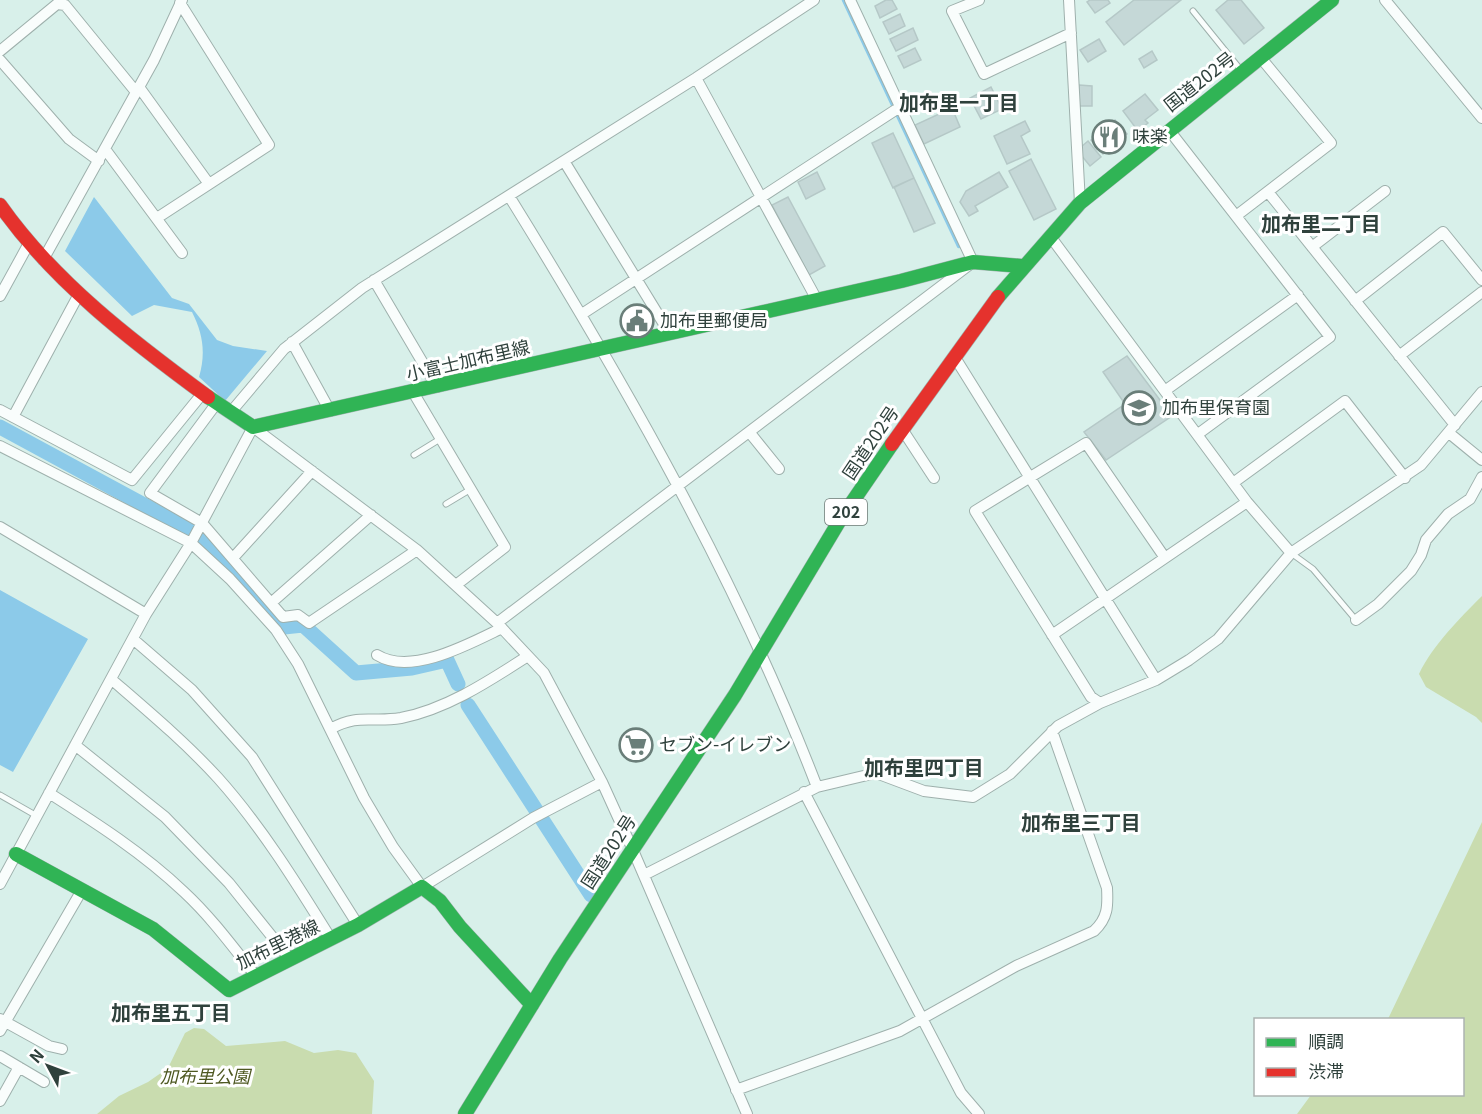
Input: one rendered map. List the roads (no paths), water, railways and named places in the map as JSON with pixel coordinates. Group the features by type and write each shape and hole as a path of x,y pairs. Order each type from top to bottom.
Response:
{"main road":[{"name":"国道202号","path":"465,1114 632,848 761,652 840,520 954,356 1021,266 1080,203 1332,0"},
{"path":"0,205 28,244 79,294 202,394 253,427"},
{"name":"小富士加布里線","path":"253,427 437,387 600,347 670,334 973,262 1021,266"},
{"name":"加布里港線","path":"16,854 153,929 229,990 358,925 422,887"},
{"path":"422,887 440,901 460,927 532,1005"}],"street":[{"path":"230,413 292,342 375,280 696,78 814,0"},
{"path":"377,655 397,663 452,652 499,626 973,262 896,110 850,0"},
{"path":"979,0 952,10 984,74 1071,33"},
{"path":"1069,0 1080,203"},
{"path":"1385,0 1482,118"},
{"path":"43,260 99,161 181,2"},
{"path":"157,218 269,145 181,2"},
{"path":"0,51 57,4 65,4 137,89 209,184"},
{"path":"1236,216 1331,143 1261,58"},
{"path":"0,60 69,139 99,161"},
{"path":"696,78 817,300"},
{"path":"582,314 896,110"},
{"path":"1169,129 1330,337 1198,434"},
{"path":"105,149 183,253"},
{"path":"564,161 670,334"},
{"path":"1312,247 1385,191"},
{"path":"1268,192 1399,356 1452,429 1482,460"},
{"path":"509,196 582,314 679,487 793,721 817,787"},
{"path":"1355,302 1443,232 1482,280"},
{"path":"1050,236 1247,502 1291,553"},
{"path":"0,296 28,244"},
{"path":"375,280 437,387"},
{"path":"1399,356 1482,292"},
{"path":"14,417 79,294"},
{"path":"1166,390 1298,295"},
{"path":"292,342 330,411"},
{"path":"954,356 1155,680"},
{"path":"413,392 505,547 456,585"},
{"path":"644,875 804,792 876,773 924,791 973,797 1010,774 1052,731 1100,703 1155,680 1218,639 1291,553 1422,465 1482,392"},
{"path":"132,480 202,394"},
{"path":"1233,483 1345,401 1405,478"},
{"path":"150,493 216,404"},
{"path":"0,410 132,480 202,523 283,617 298,615 309,623 417,550"},
{"path":"0,884 146,614 191,543 253,427 417,550 499,626 544,673 602,782 747,1114"},
{"path":"902,429 934,478"},
{"path":"750,433 780,470"},
{"path":"1100,703 1091,697 975,511 1086,443 1165,558"},
{"path":"0,446 191,543 230,579 276,630 298,664 343,759 388,837 422,887 537,816 602,782"},
{"path":"233,558 312,471"},
{"path":"1356,620 1378,604 1411,571 1426,540 1448,514 1470,499 1482,477"},
{"path":"1052,635 1247,502"},
{"path":"271,603 371,515"},
{"path":"0,526 146,614"},
{"path":"133,639 192,690 252,758 358,925"},
{"path":"330,729 347,720 400,718 426,711 476,689 528,656"},
{"path":"111,680 178,737 219,779 296,885 331,939"},
{"path":"736,1090 900,1031 923,1020 948,1002 1016,966 1094,931 1104,922 1108,906 1107,888 1052,731"},
{"path":"75,745 165,817 229,883 290,959"},
{"path":"804,792 961,1093 979,1114"},
{"path":"49,793 118,838 183,891 220,930 256,976"},
{"path":"62,1049 49,1046 2,1024 82,890"},
{"path":"0,1056 44,1082"},
{"path":"0,1101 19,1066"}],"lane":[{"path":"1193,11 1242,72"},
{"path":"414,455 440,439"},
{"path":"446,504 471,489"},
{"path":"1291,553 1303,560 1320,576 1356,620"},
{"path":"0,795 37,816"}],"water":[{"path":"94,197 172,298 189,304 217,340 233,346 267,351 225,401 199,377 202,344 199,328 192,312 154,305 132,316 65,251"},
{"path":"0,590 88,639 13,772 0,765"}],"waterway":[{"path":"844,0 959,246"},
{"path":"0,427 205,538 284,627 303,625 356,673 412,668 447,660 458,684"},
{"path":"468,705 591,895"}],"place":[{"name":"味楽","path":"1109,137"},
{"name":"加布里郵便局","path":"637,321"},
{"name":"加布里保育園","path":"1139,408"},
{"name":"セブン-イレブン","path":"636,745"}],"district":[{"name":"加布里一丁目","path":"959,103"},
{"name":"加布里二丁目","path":"1321,224"},
{"name":"加布里四丁目","path":"924,768"},
{"name":"加布里三丁目","path":"1081,823"},
{"name":"加布里五丁目","path":"171,1013"}],"park label":[{"name":"加布里公園","path":"205,1077"}]}
